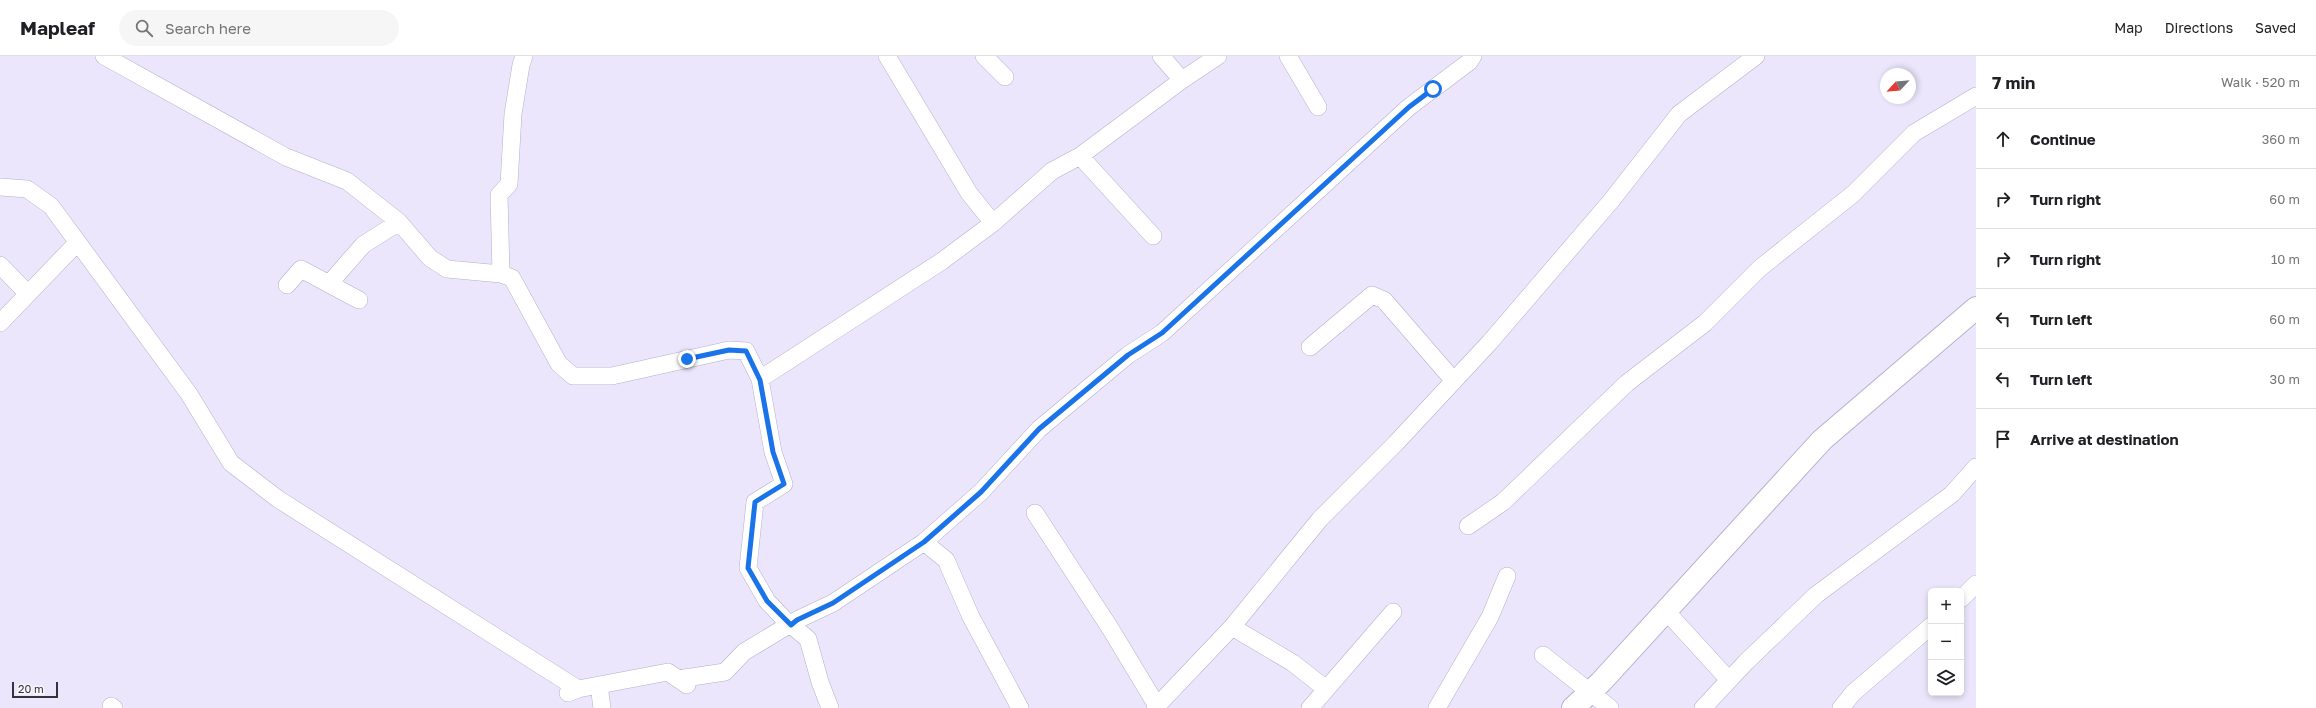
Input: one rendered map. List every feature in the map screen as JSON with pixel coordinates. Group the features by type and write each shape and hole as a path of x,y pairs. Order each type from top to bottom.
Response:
{"street":[{"path":"104,56 286,157 346,181 399,222 430,258 447,269 501,274 512,278 559,364 573,376 612,376 729,350 746,351 760,380 773,452 784,484 755,502 748,568 767,601 791,625 808,639 820,682 830,708"},
{"path":"501,274 499,195 509,184 513,114 521,65 524,56"},
{"path":"888,56 969,193 993,224"},
{"path":"984,56 1005,77"},
{"path":"1161,56 1182,80"},
{"path":"760,380 942,261 993,224 1052,171 1080,156 1182,80 1218,56"},
{"path":"1288,56 1318,107"},
{"path":"0,187 27,189 51,206 189,394 231,463 278,499 572,692 668,672 683,683 725,672 744,652 797,620 833,603 924,542 981,492 1039,429 1128,355 1162,333 1409,107 1469,62 1473,56"},
{"path":"1035,513 1110,628 1156,707 1232,627 1320,519 1396,443 1490,342 1611,201 1678,114 1756,56"},
{"path":"1468,526 1503,502 1627,384 1705,323 1760,268 1853,194 1914,133 1976,96"},
{"path":"1080,156 1152,236"},
{"path":"329,284 362,245 399,222"},
{"path":"0,323 77,243"},
{"path":"0,265 28,294"},
{"path":"287,285 301,269 359,300"},
{"path":"1310,347 1372,295 1384,300 1454,381"},
{"path":"1573,708 1590,692 1822,440 1976,308"},
{"path":"1703,708 1729,680 1816,595 1952,494 1976,467"},
{"path":"924,542 946,560 971,617 1020,708"},
{"path":"1437,708 1490,617 1507,576"},
{"path":"1964,596 1976,584"},
{"path":"1666,610 1729,680"},
{"path":"1310,708 1393,612"},
{"path":"1232,627 1293,663 1326,689"},
{"path":"1841,708 1854,693 1928,629"},
{"path":"1542,655 1610,708"},
{"path":"600,685 602,708"}],"route":[{"path":"687,359 729,350 746,351 760,380 773,452 784,484 755,502 748,568 767,601 791,625 797,620 833,603 924,542 981,492 1039,429 1128,355 1162,333 1221,276 1244,259 1409,107 1433,89"}]}
